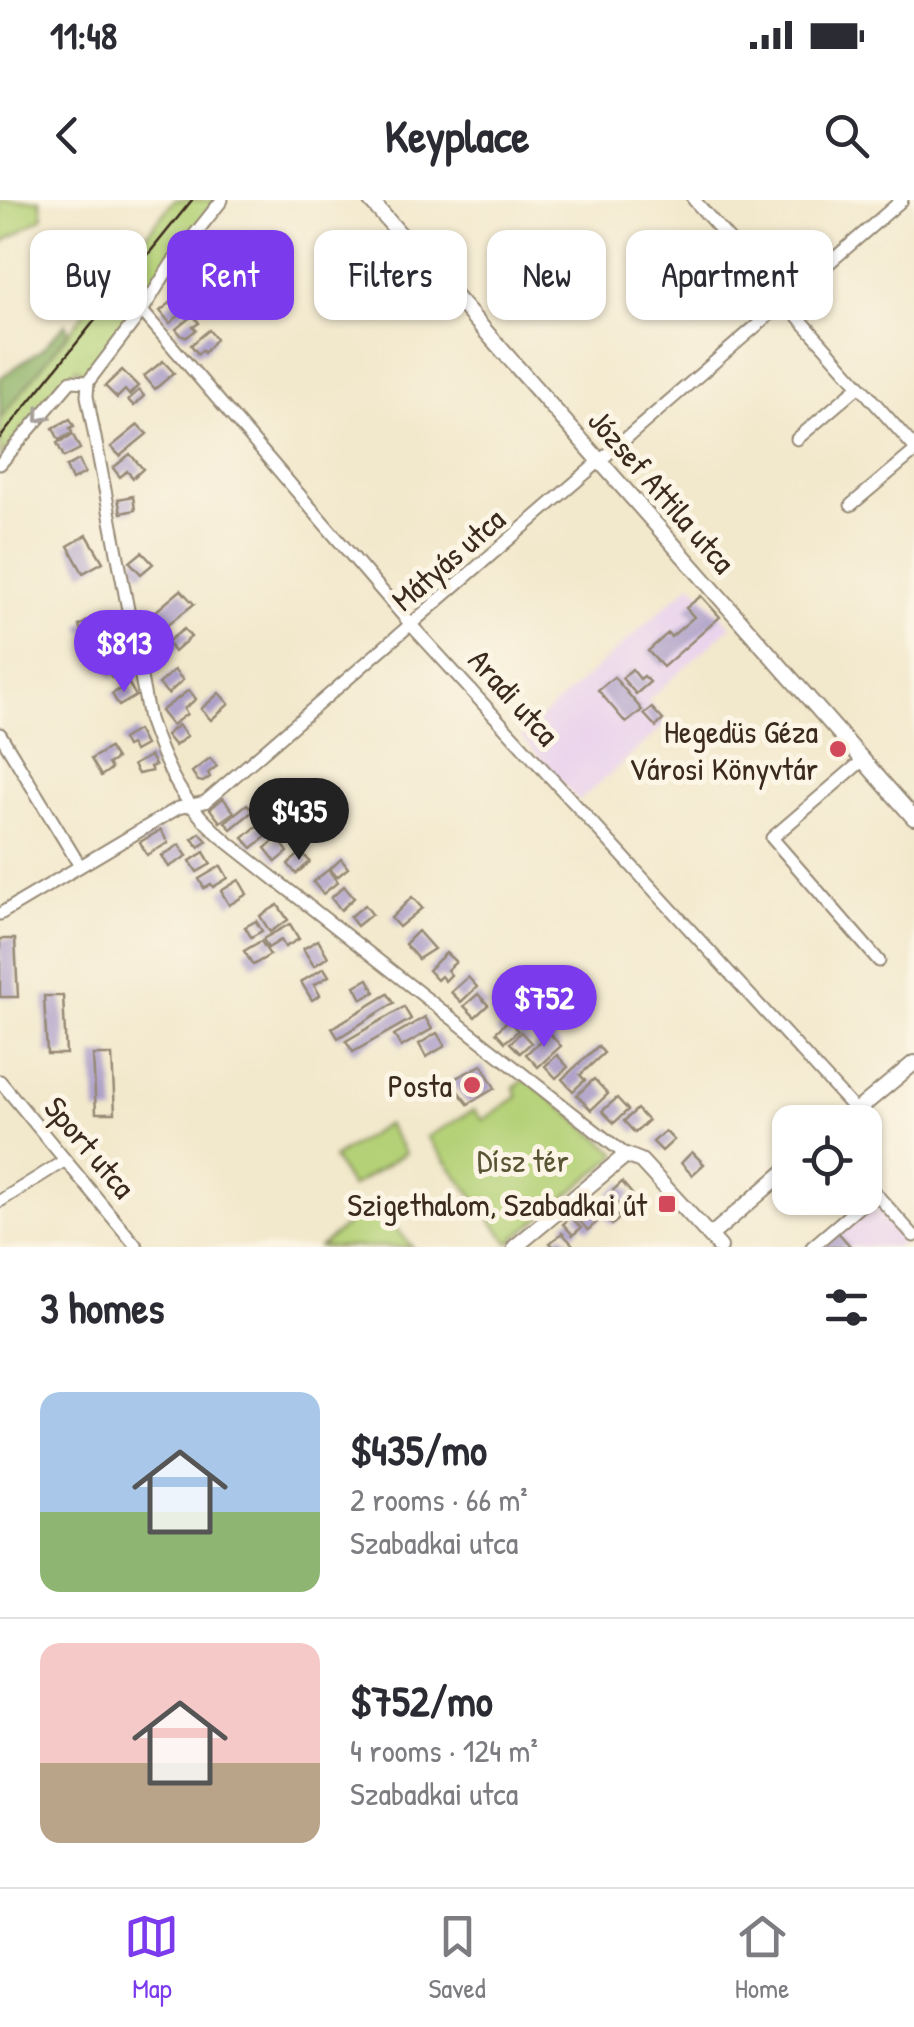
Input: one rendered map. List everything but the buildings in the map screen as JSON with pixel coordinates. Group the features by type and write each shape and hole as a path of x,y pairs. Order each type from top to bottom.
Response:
{"street":[{"path":"147,304 172,263 222,200"},
{"name":"József Attila utca","path":"370,200 914,818"},
{"path":"694,200 721,230"},
{"name":"Mátyás utca","path":"833,259 902,200"},
{"name":"Aradi utca","path":"147,318 412,626 851,1105"},
{"path":"136,320 88,382 87,396 150,719 161,753 188,805 216,832 626,1155 641,1161 715,1241 772,1186"},
{"name":"Mátyás utca","path":"0,914 178,808 206,802 762,320"},
{"path":"801,320 914,450 850,505"},
{"path":"0,464 71,381 88,382"},
{"path":"797,439 859,386"},
{"path":"1,740 80,866"},
{"path":"863,760 772,838 879,961"},
{"path":"863,1105 914,1064"},
{"name":"Sport utca","path":"0,1081 137,1247"},
{"path":"514,1247 626,1155"},
{"path":"0,1200 64,1161"},
{"path":"812,1247 874,1193 914,1236"}],"shaded area":[{"path":"692,583 731,626 647,701 667,723 579,801 520,736"},
{"path":"882,1213 905,1239 896,1247 817,1247 854,1215"}],"green space":[{"path":"0,200 40,200 43,217 0,244"},
{"path":"174,200 217,200 196,230 167,230 167,271 147,299 147,234"},
{"path":"79,320 131,320 87,376 76,368 0,457 0,419"},
{"path":"66,323 68,333 0,419 0,378 41,350"},
{"name":"Dísz tér","path":"526,1078 618,1154 509,1243 427,1137 474,1110 483,1120 518,1096 514,1088"},
{"path":"387,1124 405,1153 351,1187 333,1158"},
{"path":"375,1202 412,1247 319,1247"}],"tram line":[{"path":"0,438 192,200"}],"place":[{"name":"Hegedüs Géza Városi Könyvtár","path":"838,749"},
{"name":"Posta","path":"472,1085"},
{"name":"Szigethalom, Szabadkai út","path":"667,1204"}]}
